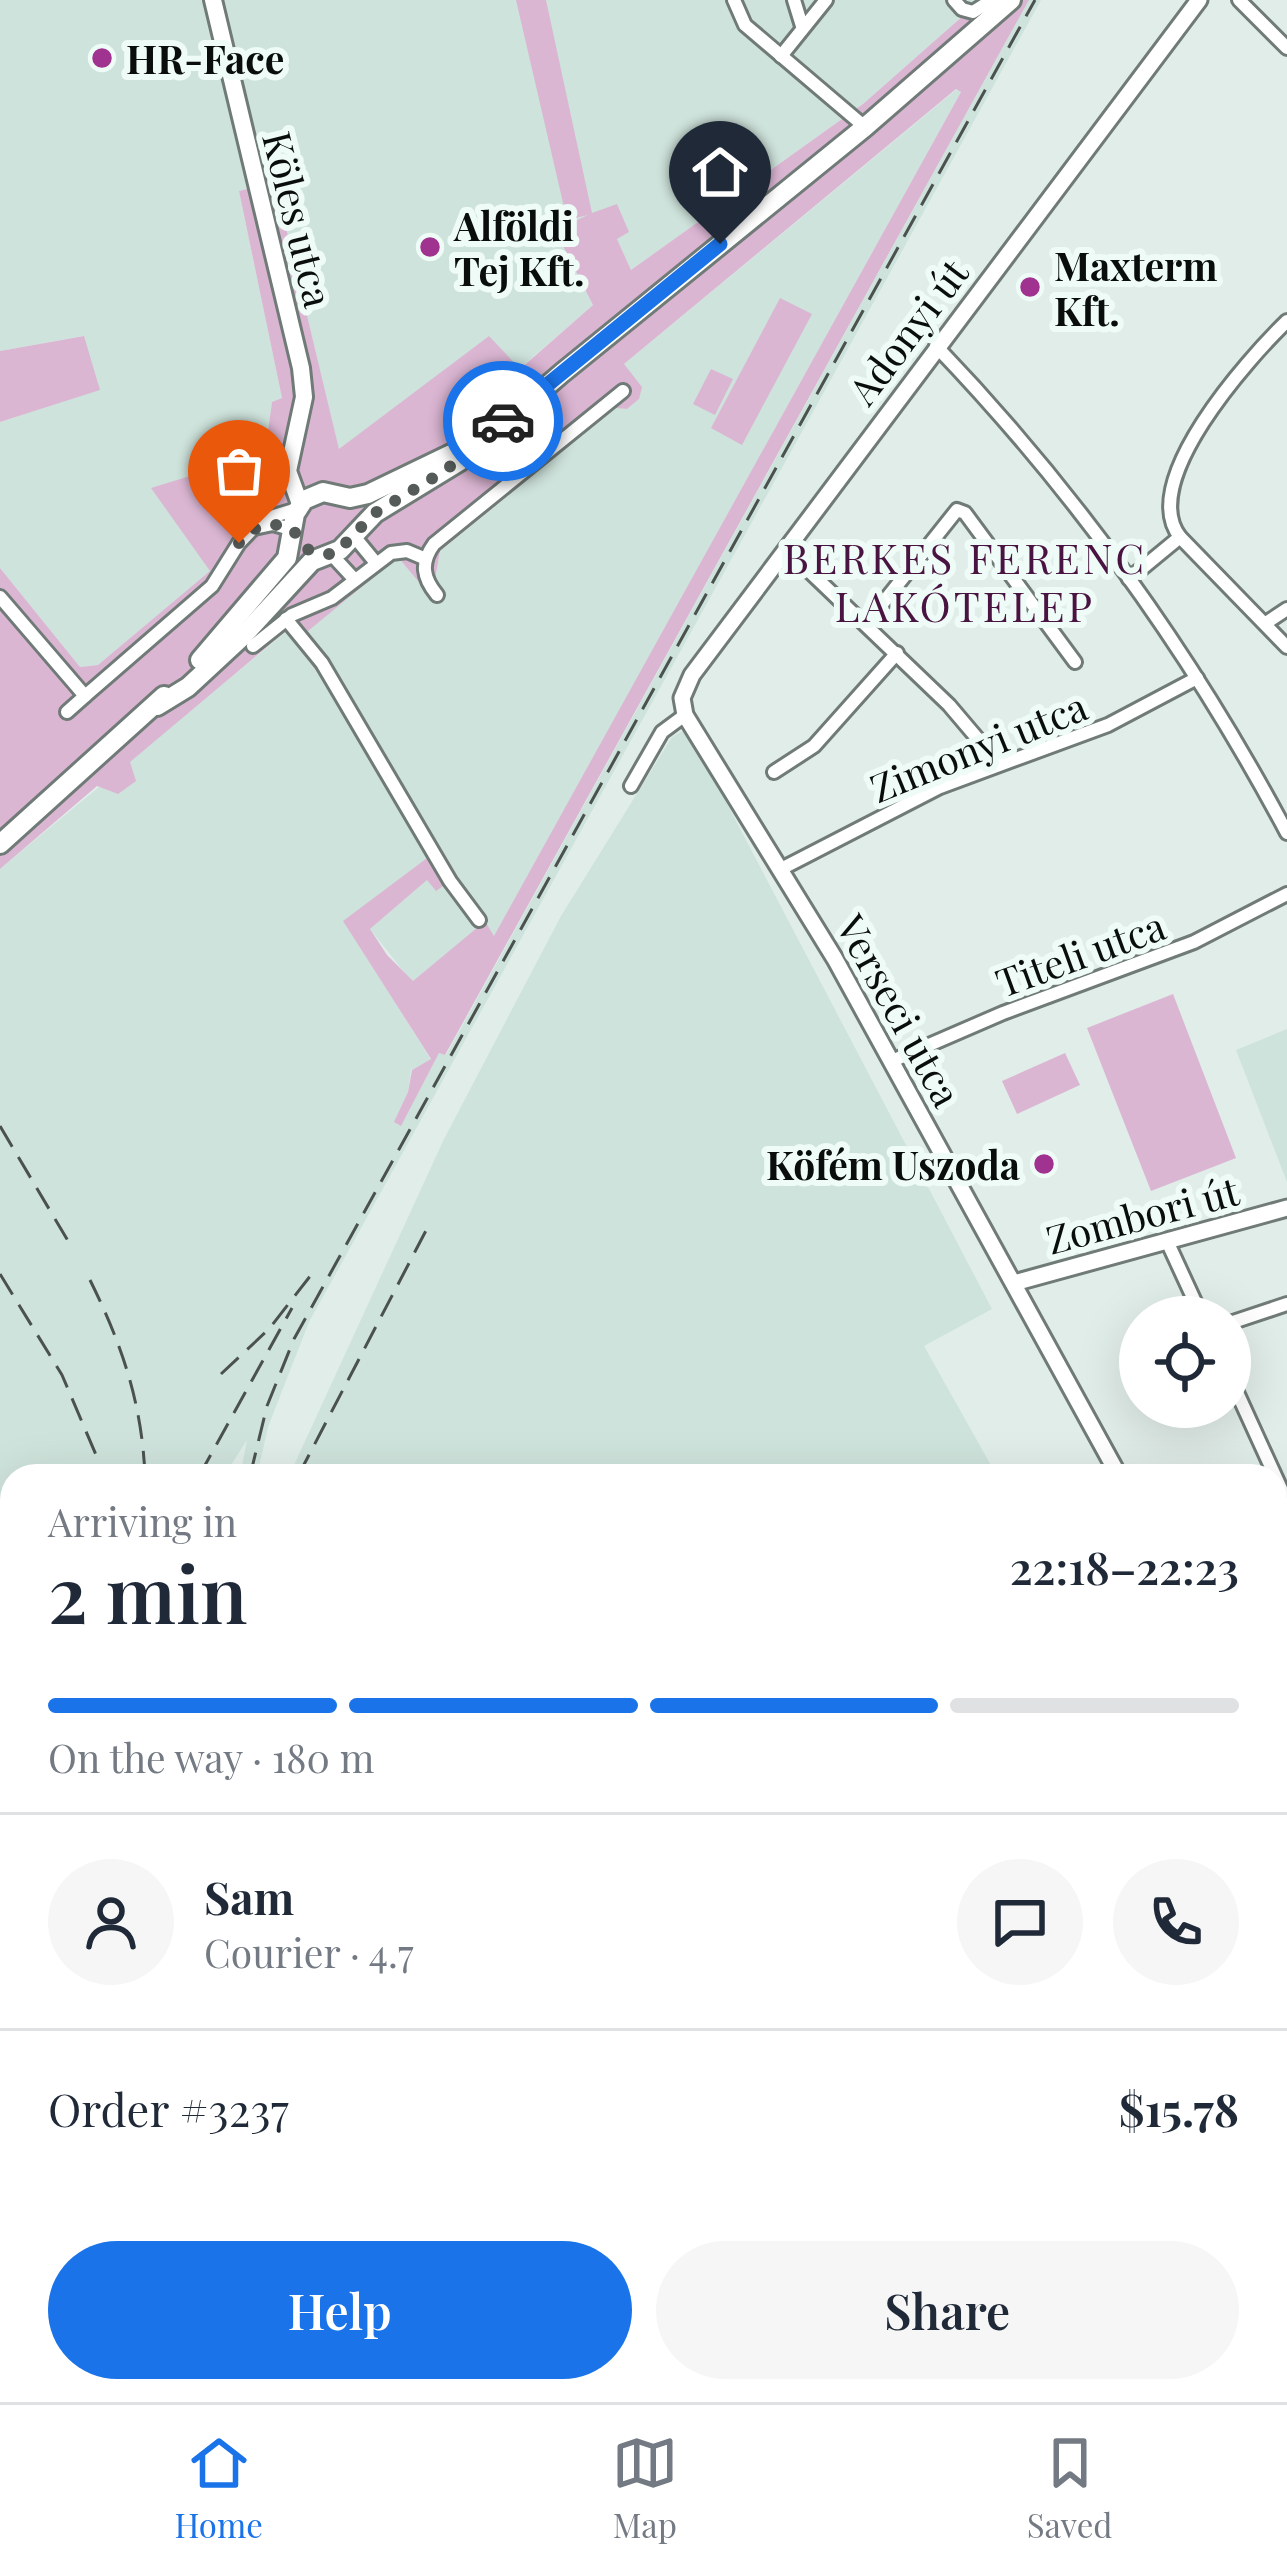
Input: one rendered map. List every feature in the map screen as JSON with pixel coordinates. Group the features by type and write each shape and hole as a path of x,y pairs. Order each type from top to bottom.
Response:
{"main road":[{"name":"Köles utca","path":"213,0 304,381 294,455 304,502"},
{"path":"157,706 188,687 326,554 344,547 375,513 460,460 865,127 1011,0"},
{"path":"0,844 157,706 276,573 287,558 304,502 356,497 392,483 496,427"},
{"path":"342,497 354,514 354,533"},
{"path":"294,532 307,549 326,554"}],"street":[{"path":"734,0 745,25 865,127"},
{"path":"794,0 802,26"},
{"path":"781,56 826,0"},
{"path":"954,0 973,12 992,0"},
{"name":"Adonyi út","path":"684,711 683,694 692,675 1199,0"},
{"path":"1239,0 1287,48"},
{"path":"1287,321 1220,397 1179,471 1168,502 1180,537 1287,647"},
{"path":"936,346 1016,433 1129,579 1197,678 1287,832"},
{"path":"437,596 424,575 425,559 434,544 623,391"},
{"path":"67,712 212,586 266,516 304,502"},
{"path":"867,623 957,510 965,513 1075,662"},
{"path":"253,528 273,524 294,532"},
{"path":"354,533 376,563"},
{"path":"1129,579 1180,537"},
{"path":"785,549 949,704 999,764"},
{"path":"254,646 286,619 332,598 399,550 425,559"},
{"path":"326,554 355,580"},
{"path":"0,597 85,696"},
{"path":"1266,623 1287,609"},
{"path":"286,619 322,664 450,881 479,920"},
{"path":"774,772 814,746 897,653"},
{"name":"Zimonyi utca","path":"781,868 940,787 1139,712 1197,678"},
{"path":"631,786 662,732 684,711"},
{"name":"Verseci utca","path":"684,711 892,1061 1112,1464"},
{"name":"Titeli utca","path":"892,1061 1018,1007 1195,942 1287,894"},
{"name":"Zombori út","path":"1014,1283 1287,1208"},
{"path":"1167,1241 1192,1296"},
{"path":"1251,1316 1287,1304"},
{"path":"1251,1423 1270,1464"}],"shaded area":[{"path":"0,0 981,0 863,104 631,270 617,239 556,230 593,305 519,369 488,337 339,450 275,183 239,191 282,398 272,402 265,453 211,571 98,665 80,667 0,568 0,422 99,390 83,336 0,351"},
{"path":"516,0 546,0 592,213 617,204 629,232 617,239 631,270 863,104 981,0 1029,0 445,1055 439,1053 401,1126 394,1122 412,1070 431,1059 343,921 427,858 318,673 286,631 130,762 136,781 118,794 97,786 0,869 0,568 80,667 98,665 210,571 151,488 265,453 272,402 282,398 239,191 275,182 339,449 489,336 520,369 593,305 555,230 588,215 567,220","holes":["956,89 961,92 494,936 308,631 398,557 433,599 444,590 435,580 440,551 615,408 627,409 639,399 642,387 624,364","427,880 436,891 443,886 478,927 413,981 370,929"]},
{"path":"1029,0 1041,0 309,1322 268,1427 260,1464 242,1464 247,1440 232,1464 0,1464 0,869 287,631 318,673 427,858 344,921 431,1060 411,1070 408,1092 395,1122 401,1125 439,1053 446,1055"},
{"path":"957,89 961,92 494,937 307,631 398,556 432,598 440,551 616,408 627,409 639,399 623,365"},
{"path":"780,298 812,314 742,445 711,428"},
{"path":"84,336 100,390 0,422 0,351"},
{"path":"711,369 733,379 715,415 693,404"},
{"path":"684,730 691,735 992,1309 924,1346 990,1464 295,1464 444,1139 561,916 672,737"},
{"path":"428,879 442,885 478,928 412,982 370,929"},
{"path":"1173,994 1236,1158 1151,1191 1087,1028"},
{"path":"1287,1029 1287,1182 1236,1050"},
{"path":"1065,1053 1080,1085 1017,1114 1002,1081"}],"railway":[{"path":"253,1464 267,1406 294,1339 1035,0"},
{"path":"0,1126 71,1246"},
{"path":"304,1464 431,1221"},
{"path":"0,1274 62,1375 100,1464"},
{"path":"221,1374 269,1329 311,1275"},
{"path":"90,1280 128,1375 144,1464"},
{"path":"206,1464 292,1308"}],"way so far":[{"path":"239,543 253,528 273,524 294,530 311,552 336,553 375,513 460,460 503,421"}],"place":[{"name":"HR-Face","path":"102,58"},
{"name":"Alföldi Tej Kft.","path":"430,247"},
{"name":"Maxterm Kft.","path":"1030,287"},
{"name":"Köfém Uszoda","path":"1044,1164"}],"district":[{"name":"BERKES FERENC LAKÓTELEP","path":"965,581"}],"route":[{"path":"503,421 720,244"}]}
